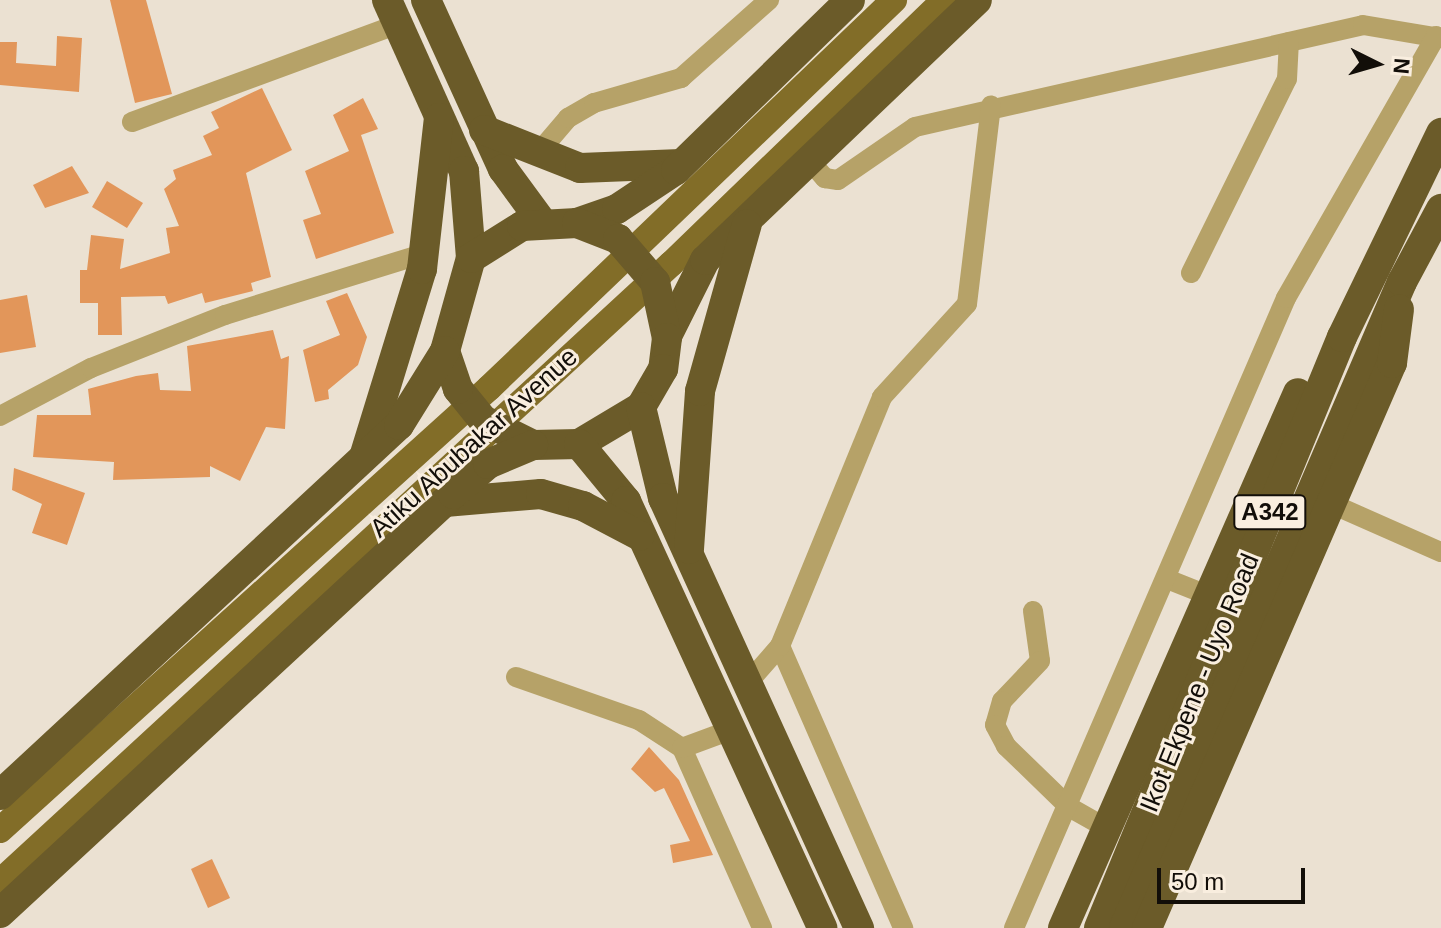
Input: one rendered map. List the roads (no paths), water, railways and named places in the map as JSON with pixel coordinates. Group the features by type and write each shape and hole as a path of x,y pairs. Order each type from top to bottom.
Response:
{"highway":[{"path":"426,0 484,130 517,194 541,221"},
{"path":"577,223 617,209 683,163 850,0"},
{"path":"667,338 692,275 748,219 799,156 977,0"},
{"path":"0,795 364,459 420,401 445,351 471,258 470,196 393,12"},
{"path":"364,459 425,253 439,118"},
{"path":"484,130 539,152 611,171 683,163"},
{"name":"Ikot Ekpene - Uyo Road","path":"1129,915 1372,274 1441,133"},
{"name":"Ikot Ekpene - Uyo Road","path":"1099,928 1129,915 1402,282 1440,212"},
{"path":"689,563 700,391 748,219"},
{"path":"0,913 488,464 533,445 579,444 641,407 663,369 667,338 663,300 645,266 618,239 577,223 541,221 503,234 471,258"},
{"path":"1063,928 1329,327 1372,274"},
{"path":"1129,915 1332,504 1392,363 1402,282"},
{"path":"445,351 469,406 533,445"},
{"path":"641,407 689,563 859,928"},
{"path":"579,444 616,486 816,922"},
{"path":"443,503 541,494 583,506 640,536"}],"main road":[{"name":"Atiku Abubakar Avenue","path":"0,830 349,515 766,125 894,0"},
{"name":"Atiku Abubakar Avenue","path":"0,882 375,532 799,156 944,0"}],"street":[{"path":"539,152 568,118 594,103 681,78 769,0"},
{"path":"132,122 393,12"},
{"path":"799,156 825,178 848,178 915,127 991,105 1363,25 1438,37 1286,298 1069,807 1014,928"},
{"path":"1191,273 1287,79 1289,42"},
{"path":"746,685 780,646 882,397 967,304 991,105"},
{"path":"0,416 91,368 225,315 425,253"},
{"path":"1332,504 1441,552"},
{"path":"1167,579 1210,596"},
{"path":"1033,611 1040,661 1002,701 995,725 1006,746 1069,807 1108,829"},
{"path":"780,646 903,928"},
{"path":"516,677 639,720 682,748 762,928"},
{"path":"682,748 728,731"}]}
